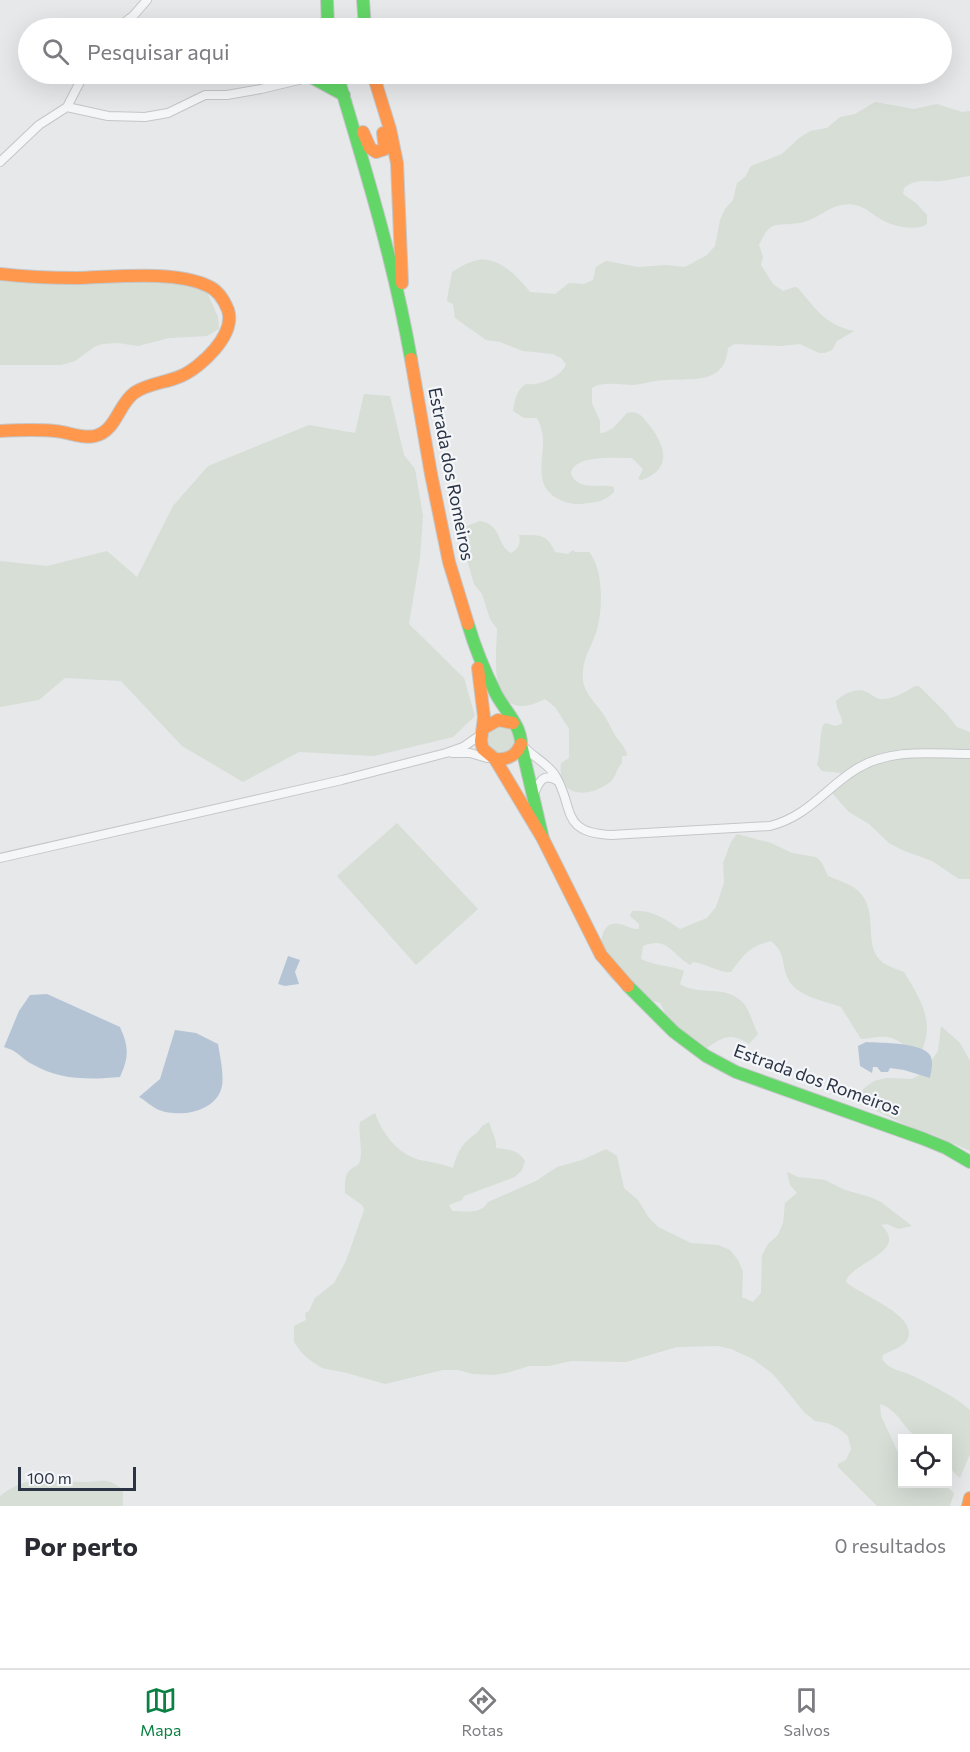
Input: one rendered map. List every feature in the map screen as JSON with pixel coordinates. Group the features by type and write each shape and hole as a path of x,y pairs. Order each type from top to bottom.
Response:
{"main road":[{"path":"327,0 327,18"},
{"path":"329,18 334,0"},
{"path":"355,0 356,8 362,18"},
{"path":"363,0 365,18"},
{"path":"326,84 344,96"},
{"name":"Estrada dos Romeiros","path":"340,84 380,218 402,306 431,474 449,562 475,648 483,693 481,740 485,752 495,759 543,839 601,955 635,995 674,1032 706,1056 736,1072 924,1139 970,1162"},
{"name":"Estrada dos Romeiros","path":"377,84 391,131 399,183 402,306"},
{"path":"350,117 361,127 371,151 373,153 382,152 386,145 380,121 382,105"},
{"path":"0,274 23,278 128,276 199,282 212,287 220,295 227,307 230,320 228,331 204,359 184,375 140,389 130,396 101,434 90,437 55,431 25,429 0,431"},
{"name":"Estrada dos Romeiros","path":"475,648 496,696 521,733 521,744 543,839"},
{"path":"483,731 489,723 501,719 513,723"},
{"path":"495,759 512,757 521,744"},
{"path":"968,1506 970,1498"}],"street":[{"path":"130,18 147,0"},
{"path":"0,162 39,125 68,107 79,84"},
{"path":"68,107 108,116 145,117 168,113 205,95 227,95 280,84"},
{"path":"0,858 342,780 446,753 463,747 483,731"},
{"path":"521,744 530,754 550,768 559,781 576,825 589,832 611,835 759,828 782,823 794,818 845,777 874,760 912,753 970,754"},
{"path":"446,753 470,753 495,759"},
{"path":"534,795 539,781 544,777 559,781"}],"shaded area":[{"path":"875,102 914,109 937,104 962,112 970,111 970,176 917,182 904,188 903,194 927,215 927,224 916,228 896,226 862,207 850,204 834,207 807,221 774,225 767,231 759,245 763,257 761,265 773,284 783,291 798,288 828,320 854,331 837,341 832,350 825,353 819,353 800,344 780,346 734,344 728,348 726,360 721,368 706,377 662,380 633,385 606,384 592,388 592,403 600,421 600,433 612,429 627,413 633,412 642,416 660,442 662,464 652,475 642,480 638,479 643,469 632,458 587,460 573,468 571,474 575,480 584,485 614,487 614,492 610,496 595,502 575,504 562,501 551,494 542,477 541,426 537,418 524,418 513,411 516,396 523,386 537,384 555,377 566,364 553,354 523,351 500,342 486,340 455,318 453,304 447,299 452,272 471,262 482,259 490,260 513,273 530,292 555,294 569,283 584,284 593,280 596,267 606,261 638,267 666,265 685,267 707,255 715,246 720,220 725,209 733,200 737,183 745,177 751,166 782,154 810,131 827,128 840,117 855,114"},
{"path":"0,279 123,283 149,279 198,286 208,294 218,317 219,329 207,336 169,338 138,346 118,343 102,344 75,361 61,365 0,365"},
{"path":"364,394 390,396 404,455 415,469 423,516 420,558 409,624 464,678 475,716 453,737 374,756 299,752 243,782 182,746 121,681 65,678 39,700 0,707 0,561 47,566 107,551 137,577 173,506 208,466 309,425 355,433"},
{"path":"480,521 487,523 496,531 503,545 511,553 519,546 519,535 537,535 549,541 555,552 568,554 573,550 589,552 594,560 600,580 600,614 596,633 585,661 583,681 586,691 608,722 627,756 622,756 622,763 611,781 600,788 583,793 575,792 564,783 561,763 569,758 569,729 555,707 545,699 525,706 511,704 499,687 496,663 497,629 490,619 482,594 474,584 459,532 464,527"},
{"path":"919,686 957,727 970,732 970,879 959,879 932,861 889,843 869,824 849,812 831,792 841,773 822,771 817,765 823,725 826,723 835,726 842,724 836,704 839,698 859,690 879,699 888,698"},
{"path":"496,722 511,730 517,745 503,757 492,748 487,734"},
{"path":"397,823 478,909 416,965 337,876"},
{"path":"737,834 771,843 792,853 816,857 822,863 828,876 850,885 861,894 869,912 874,951 887,965 904,972 925,1012 927,1033 919,1056 895,1039 880,1037 861,1039 841,1007 801,992 789,981 781,952 771,941 747,952 731,972 693,962 690,965 669,948 658,943 643,946 641,959 684,971 680,984 687,988 726,993 740,1000 749,1011 758,1034 749,1044 737,1038 727,1037 707,1048 671,1025 660,1003 627,990 609,976 600,956 602,937 607,927 615,923 639,929 639,924 630,916 632,911 651,913 680,929 707,918 716,907 724,883 723,863 731,842"},
{"path":"941,1026 960,1043 970,1061 970,1151 932,1134 918,1131 858,1102 863,1089 874,1081 887,1078 912,1079 923,1073 938,1051"},
{"path":"375,1113 392,1142 404,1153 420,1160 453,1168 462,1147 482,1126 489,1122 496,1148 519,1154 525,1161 522,1170 515,1177 464,1196 462,1200 449,1205 452,1211 477,1211 488,1202 536,1181 557,1167 582,1160 606,1149 617,1156 624,1188 638,1200 649,1218 658,1227 691,1243 718,1245 730,1250 738,1260 743,1272 742,1297 753,1302 761,1293 762,1255 768,1244 778,1235 783,1223 785,1203 797,1193 790,1185 787,1172 798,1177 825,1180 845,1190 881,1202 912,1226 898,1229 887,1224 881,1225 888,1234 889,1243 884,1250 850,1275 846,1282 886,1306 905,1322 909,1331 907,1340 883,1355 882,1359 885,1363 891,1368 911,1375 942,1391 970,1410 970,1454 960,1478 952,1470 952,1434 912,1434 891,1410 880,1404 881,1416 898,1452 898,1488 948,1488 954,1493 950,1506 877,1506 838,1467 838,1464 846,1460 851,1449 848,1436 827,1423 815,1421 805,1413 773,1374 753,1359 718,1346 677,1347 626,1362 571,1361 549,1366 529,1366 494,1375 443,1370 385,1384 322,1368 311,1361 294,1342 294,1326 306,1320 305,1313 309,1311 315,1298 334,1283 346,1261 364,1210 362,1205 345,1193 348,1172 360,1161 360,1122"},
{"path":"41,1479 74,1482 107,1481 123,1490 123,1506 0,1506 0,1496 5,1492 19,1484"}],"water":[{"path":"288,956 300,960 295,972 299,984 285,986 278,984"},
{"path":"47,994 120,1027 127,1052 120,1077 74,1078 64,1076 42,1069 4,1047 19,1011 30,995"},
{"path":"175,1030 196,1033 218,1044 222,1065 222,1086 219,1095 205,1107 187,1113 159,1110 139,1097 160,1079"},
{"path":"866,1042 910,1045 925,1051 930,1055 932,1061 930,1078 890,1068 888,1072 881,1072 877,1067 873,1067 872,1073 860,1066 858,1046"}],"traffic: fast":[{"path":"327,0 328,18"},
{"path":"363,0 364,18"},
{"path":"324,84 344,95"},
{"path":"340,84 387,251 411,359"},
{"path":"468,624 492,686 518,731 543,839"},
{"path":"628,986 674,1032 706,1056 736,1072 924,1139 970,1162"}],"traffic: slow":[{"path":"376,84 390,129 397,163 402,283"},
{"path":"363,132 370,148 376,152 385,149 383,133"},
{"path":"0,274 58,278 162,276 195,281 215,290 228,310 229,320 222,339 207,358 181,376 145,387 134,393 108,429 102,433 85,437 48,430 0,431"},
{"path":"411,359 449,562 468,624"},
{"path":"478,668 484,717 481,741 483,749 495,759 543,839 601,955 628,986"},
{"path":"484,728 498,720 513,723"},
{"path":"495,759 511,756 517,752 521,744"},
{"path":"968,1506 970,1498"}]}
